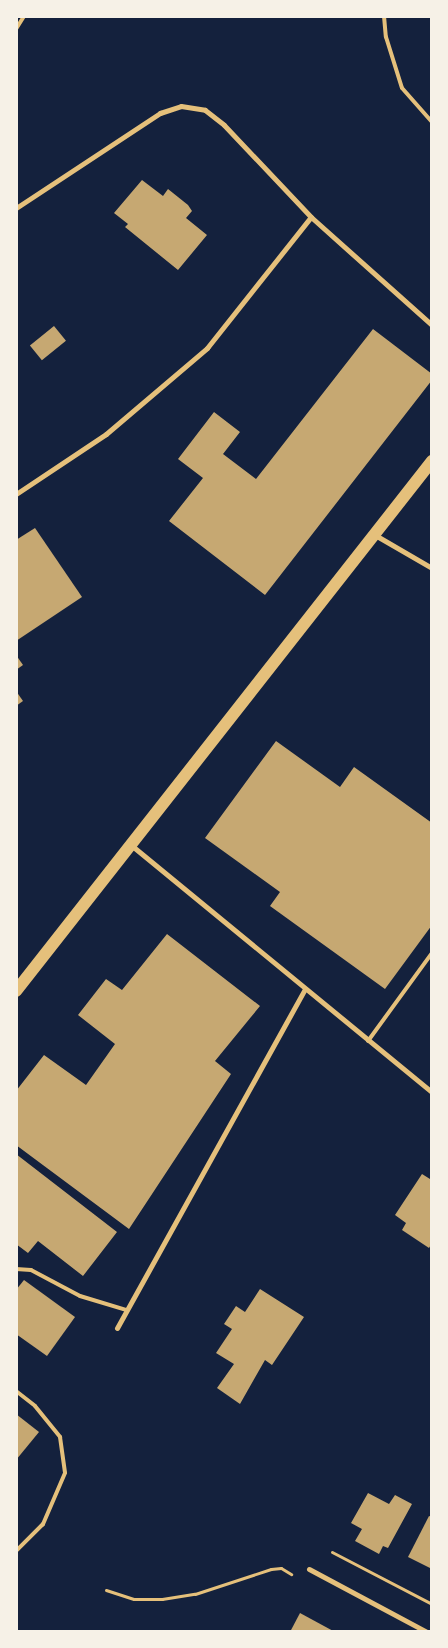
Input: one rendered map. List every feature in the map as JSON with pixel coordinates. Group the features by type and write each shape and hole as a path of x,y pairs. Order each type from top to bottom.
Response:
{"main road":[{"path":"16,991 432,462"}],"street":[{"path":"16,208 160,113 181,106 205,110 215,116 311,217 432,325"},
{"path":"16,494 106,434 208,348 311,217"},
{"path":"375,535 432,568"},
{"path":"131,845 304,990 432,1092"},
{"path":"116,1328 304,990"},
{"path":"309,1569 426,1632"}],"lane":[{"path":"16,29 24,16"},
{"path":"384,16 386,37 402,88 432,122"},
{"path":"368,1041 432,953"},
{"path":"16,1269 30,1270 80,1296 126,1310"},
{"path":"16,1391 35,1406 60,1437 66,1473 43,1524 16,1551"}],"path":[{"path":"332,1552 432,1604"},
{"path":"106,1590 134,1599 162,1599 195,1594 271,1569 281,1568 295,1577"}],"building":[{"path":"142,180 163,196 168,189 188,205 192,211 186,218 207,235 178,270 125,227 128,224 114,213"},
{"path":"54,326 66,341 42,360 30,346"},
{"path":"373,329 432,374 432,380 265,595 169,521 203,478 178,459 214,412 240,432 223,454 256,479"},
{"path":"35,528 82,597 16,641 16,540"},
{"path":"16,655 23,665 16,670"},
{"path":"16,691 23,701 16,706"},
{"path":"276,741 340,787 354,767 432,823 432,925 385,989 270,906 280,892 205,838"},
{"path":"167,934 260,1006 215,1061 231,1074 129,1229 16,1145 16,1091 44,1055 86,1085 115,1044 78,1015 106,979 122,990"},
{"path":"16,1154 117,1232 83,1276 38,1241 28,1253 16,1244"},
{"path":"422,1174 430,1179 432,1177 432,1243 429,1248 402,1230 406,1223 395,1215"},
{"path":"24,1280 75,1317 47,1356 16,1334 16,1290"},
{"path":"260,1289 304,1317 272,1365 265,1360 240,1404 217,1388 234,1364 216,1353 232,1329 224,1324 236,1306 245,1312"},
{"path":"16,1414 39,1432 16,1460"},
{"path":"368,1493 389,1504 395,1495 412,1504 388,1548 383,1546 379,1554 355,1541 362,1529 351,1523"},
{"path":"429,1516 432,1517 432,1569 408,1557"},
{"path":"300,1613 335,1632 290,1632"}]}
